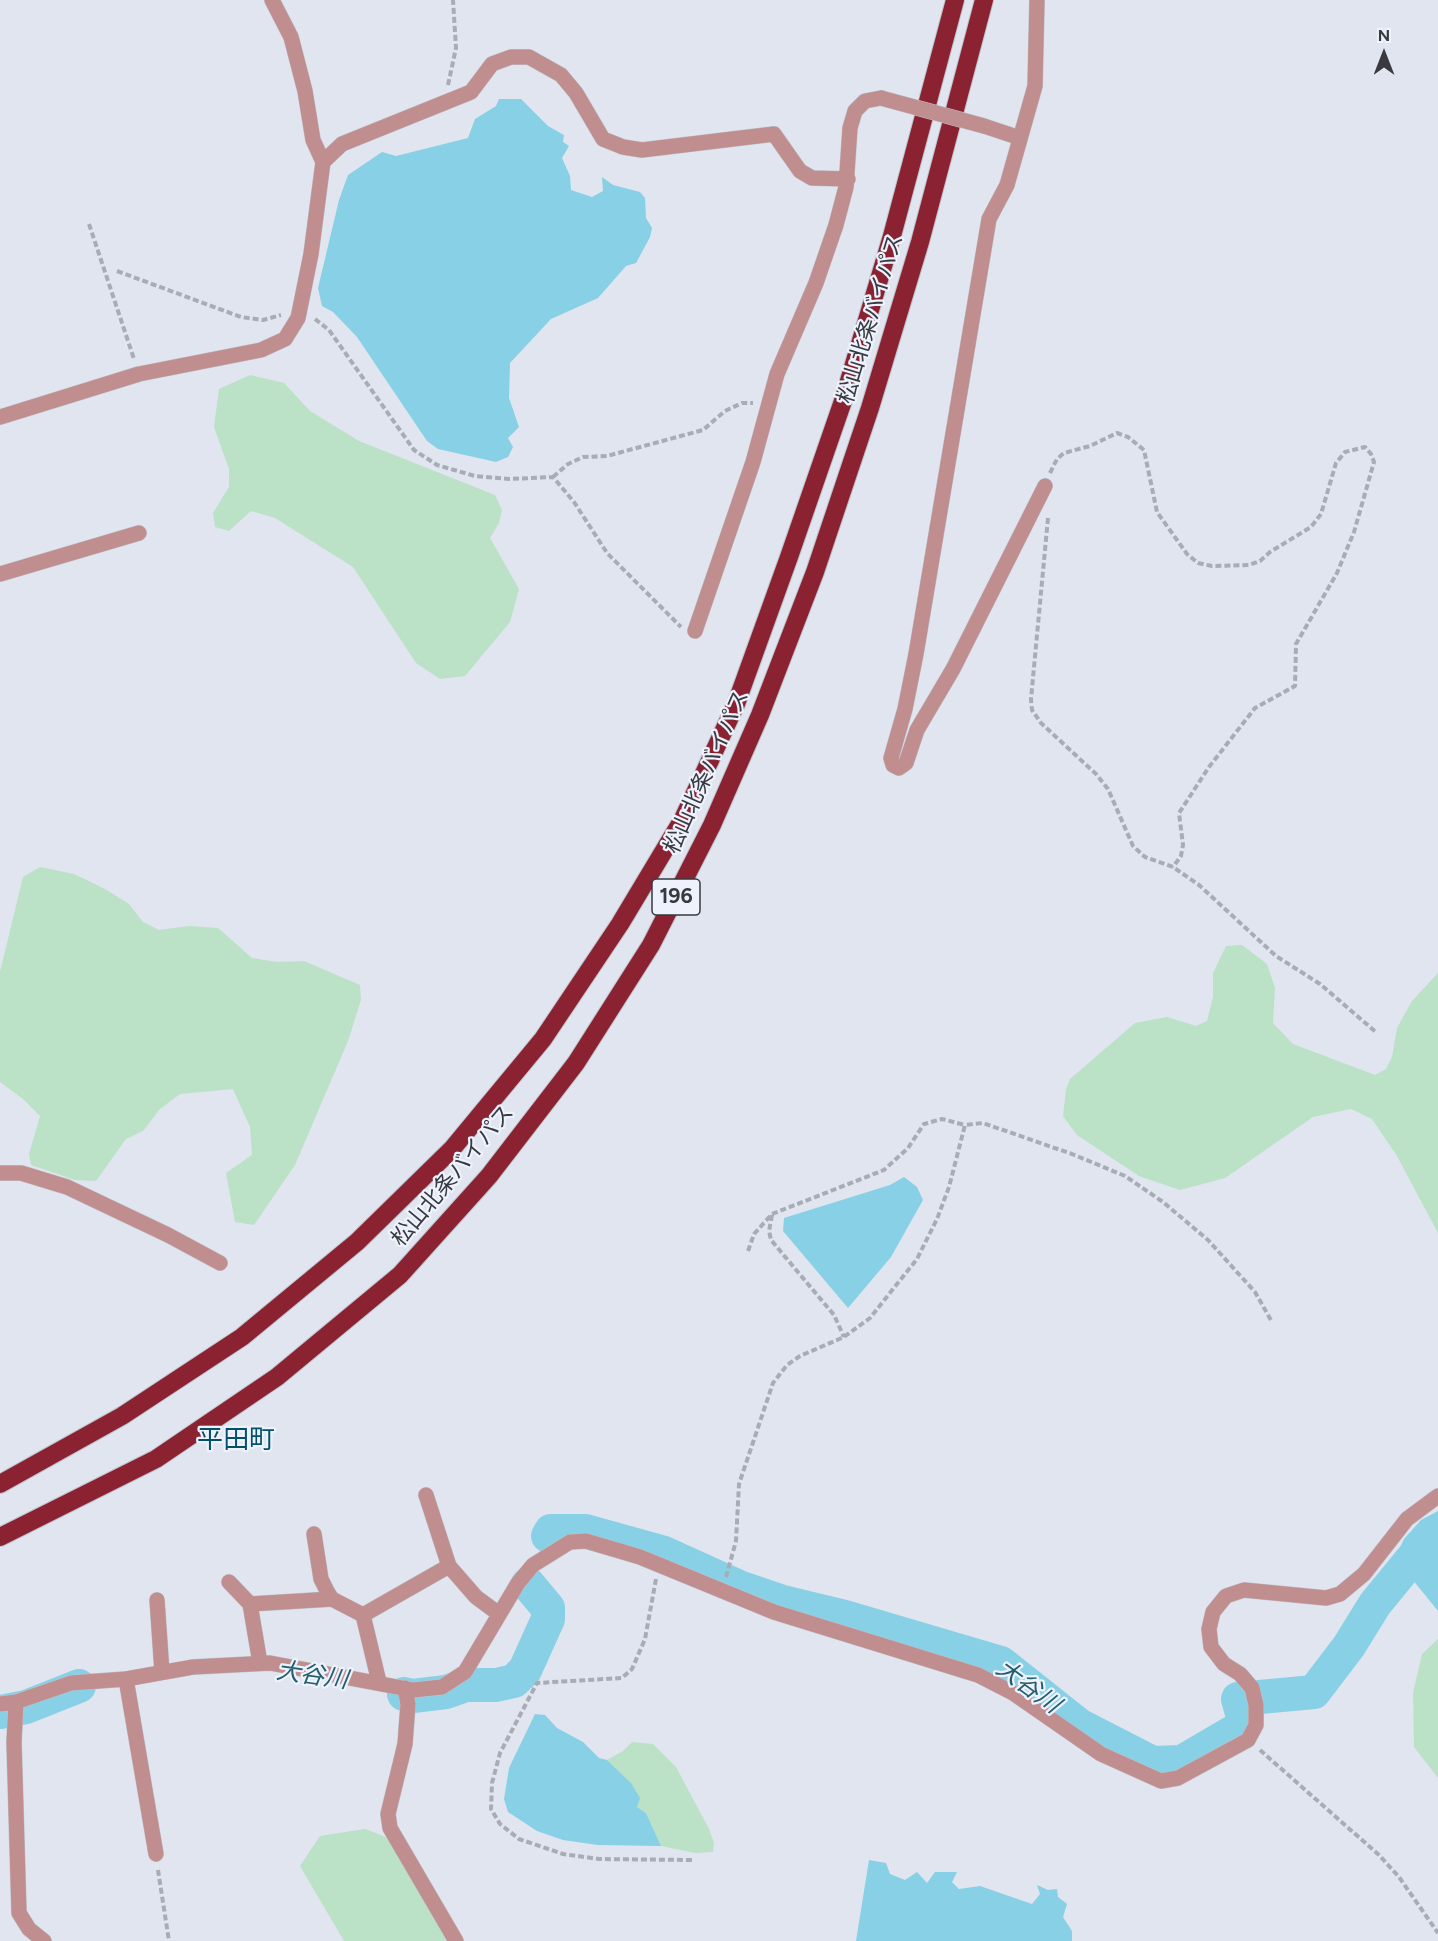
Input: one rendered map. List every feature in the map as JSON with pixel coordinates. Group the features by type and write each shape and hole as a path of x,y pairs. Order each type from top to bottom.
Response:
{"highway":[{"name":"松山北条バイパス","path":"0,1484 122,1416 242,1337 357,1242 459,1140 543,1039 621,924 688,808 736,704 843,401 892,236 955,0"},
{"name":"松山北条バイパス","path":"0,1537 156,1459 286,1369 400,1275 489,1176 576,1063 651,945 712,825 760,715 815,572 870,408 920,242 984,0"}],"street":[{"path":"0,417 139,374 261,350 285,339 298,318 311,254 323,162 313,140 305,91 291,38 272,0"},
{"path":"1037,0 1035,86 1007,185 989,219 916,654 905,709 893,750 893,765 899,768 906,763 917,730 952,669 1045,486"},
{"path":"323,162 342,144 471,92 492,64 511,57 530,57 561,75 576,93 603,139 623,147 642,150 774,135 800,171 812,178 848,178"},
{"path":"695,631 749,473 777,374 816,283 848,178 850,128 855,111 865,101 881,98 1020,138"},
{"path":"0,574 139,533"},
{"path":"0,1173 21,1173 67,1187 168,1235 220,1263"},
{"path":"426,1495 449,1566 476,1597 499,1614"},
{"path":"0,1704 16,1702 71,1683 126,1679 193,1667 270,1663 413,1690 442,1687 465,1672 518,1583 533,1565 570,1542 586,1541 659,1564 721,1592 774,1612 978,1675 1013,1694 1101,1754 1161,1781 1178,1778 1248,1740 1256,1725 1256,1705 1252,1688 1240,1674 1224,1664 1211,1647 1209,1629 1213,1612 1226,1596 1244,1590 1326,1598 1340,1594 1364,1574 1407,1519 1438,1496"},
{"path":"314,1534 321,1579 332,1599"},
{"path":"363,1615 449,1566"},
{"path":"229,1582 250,1604 260,1664"},
{"path":"250,1604 332,1599 363,1615 379,1682"},
{"path":"157,1600 162,1672"},
{"path":"126,1679 156,1854"},
{"path":"405,1688 408,1704 405,1744 388,1814 390,1828 456,1941"},
{"path":"16,1702 14,1742 19,1913 29,1929 44,1941"}],"path":[{"path":"437,105 446,92 456,48 453,0"},
{"path":"89,224 139,374"},
{"path":"117,271 241,317 263,320 290,310 299,310 329,330 414,450 437,465 475,476 509,479 554,477 568,464 583,457 607,456 703,430 725,411 742,404 768,404"},
{"path":"1173,867 1181,856 1183,845 1179,813 1209,766 1255,708 1295,686 1296,644 1337,573 1354,532 1374,462 1365,447 1345,452 1336,463 1321,514 1311,527 1276,547 1260,561 1249,565 1212,566 1198,563 1187,554 1157,512 1144,450 1128,437 1117,434 1090,446 1064,453 1057,459 1045,486 1049,514 1031,699 1032,710 1041,723 1096,774 1108,789 1133,846 1145,856 1173,867 1222,904 1276,956 1320,984 1377,1033"},
{"path":"554,477 574,502 607,553 679,627 695,631"},
{"path":"748,1251 754,1234 772,1214 884,1170 896,1162 924,1124 931,1120 942,1119 965,1125 983,1123 1072,1154 1125,1176 1163,1202 1208,1240 1255,1292 1272,1322"},
{"path":"721,1592 736,1541 739,1484 774,1383 787,1365 800,1356 844,1337 870,1318 917,1258 937,1219 949,1187 965,1125"},
{"path":"772,1214 769,1231 771,1240 834,1315 844,1337"},
{"path":"659,1564 646,1620 645,1639 632,1670 622,1678 537,1683 500,1753 492,1783 491,1809 501,1824 519,1839 563,1854 599,1859 692,1860"},
{"path":"1248,1740 1379,1855 1399,1877 1438,1933"},
{"path":"156,1854 169,1941"}],"green space":[{"path":"250,375 284,383 310,411 359,441 495,495 502,510 499,523 490,538 519,589 510,622 465,676 440,679 416,663 353,567 275,518 251,511 229,531 215,527 213,513 229,487 229,469 214,427 219,389"},
{"path":"40,867 74,874 105,889 129,904 143,922 159,930 189,926 218,928 252,958 277,962 304,961 360,985 361,1000 348,1041 295,1165 254,1225 235,1222 226,1173 252,1155 250,1127 233,1089 180,1094 160,1109 143,1131 126,1139 96,1181 75,1180 31,1165 29,1154 40,1116 23,1099 0,1082 0,972 23,877"},
{"path":"1242,945 1267,964 1275,988 1273,1023 1293,1044 1375,1075 1386,1069 1392,1057 1397,1028 1412,1001 1438,973 1438,1233 1397,1156 1372,1119 1351,1109 1313,1117 1225,1178 1180,1190 1139,1176 1077,1135 1063,1116 1066,1090 1070,1079 1135,1023 1167,1017 1196,1026 1207,1021 1213,997 1213,973 1226,946"},
{"path":"1438,1639 1438,1778 1414,1747 1413,1693 1422,1654"},
{"path":"632,1742 653,1744 676,1767 709,1829 714,1843 713,1852 695,1853 661,1846 646,1813 637,1807 631,1783 607,1760 623,1751"},
{"path":"365,1829 396,1841 461,1941 344,1941 300,1866 320,1836"}],"water":[{"path":"499,99 521,99 548,126 564,135 563,142 569,146 562,158 570,176 571,190 592,197 603,191 602,177 613,185 640,192 645,198 646,218 652,228 650,237 636,263 626,266 598,298 551,319 510,363 509,398 519,427 508,438 513,447 508,457 496,462 438,449 427,441 357,337 333,312 322,306 318,288 339,200 348,175 382,152 396,156 468,138 475,119 496,106"},
{"path":"904,1177 917,1187 923,1200 891,1257 848,1308 783,1231 784,1218 890,1185"},
{"path":"1438,1511 1438,1611 1395,1558 1404,1539 1421,1520"},
{"path":"535,1714 545,1715 557,1728 583,1742 599,1758 607,1760 631,1783 640,1798 637,1807 646,1813 661,1846 598,1845 563,1840 537,1831 508,1812 504,1799 509,1768"},
{"path":"869,1860 886,1863 890,1874 905,1880 917,1872 927,1883 935,1872 957,1872 952,1882 959,1889 980,1886 1032,1904 1040,1894 1037,1885 1048,1890 1057,1889 1058,1897 1067,1904 1063,1917 1072,1931 1072,1941 856,1941"}],"waterway":[{"name":"大谷川","path":"548,1536 551,1531 585,1531 664,1553 739,1587 783,1602 845,1617 1001,1663 1079,1725 1153,1763 1182,1762 1240,1728 1243,1717 1238,1699 1314,1692 1349,1646 1375,1604 1411,1560"},
{"name":"大谷川","path":"404,1694 413,1696 446,1692 466,1685 496,1685 514,1681 525,1670 548,1619 548,1608 528,1584"},
{"name":"大谷川","path":"0,1712 26,1707 79,1686"}],"district":[{"name":"平田町","path":"236,1440"}]}
